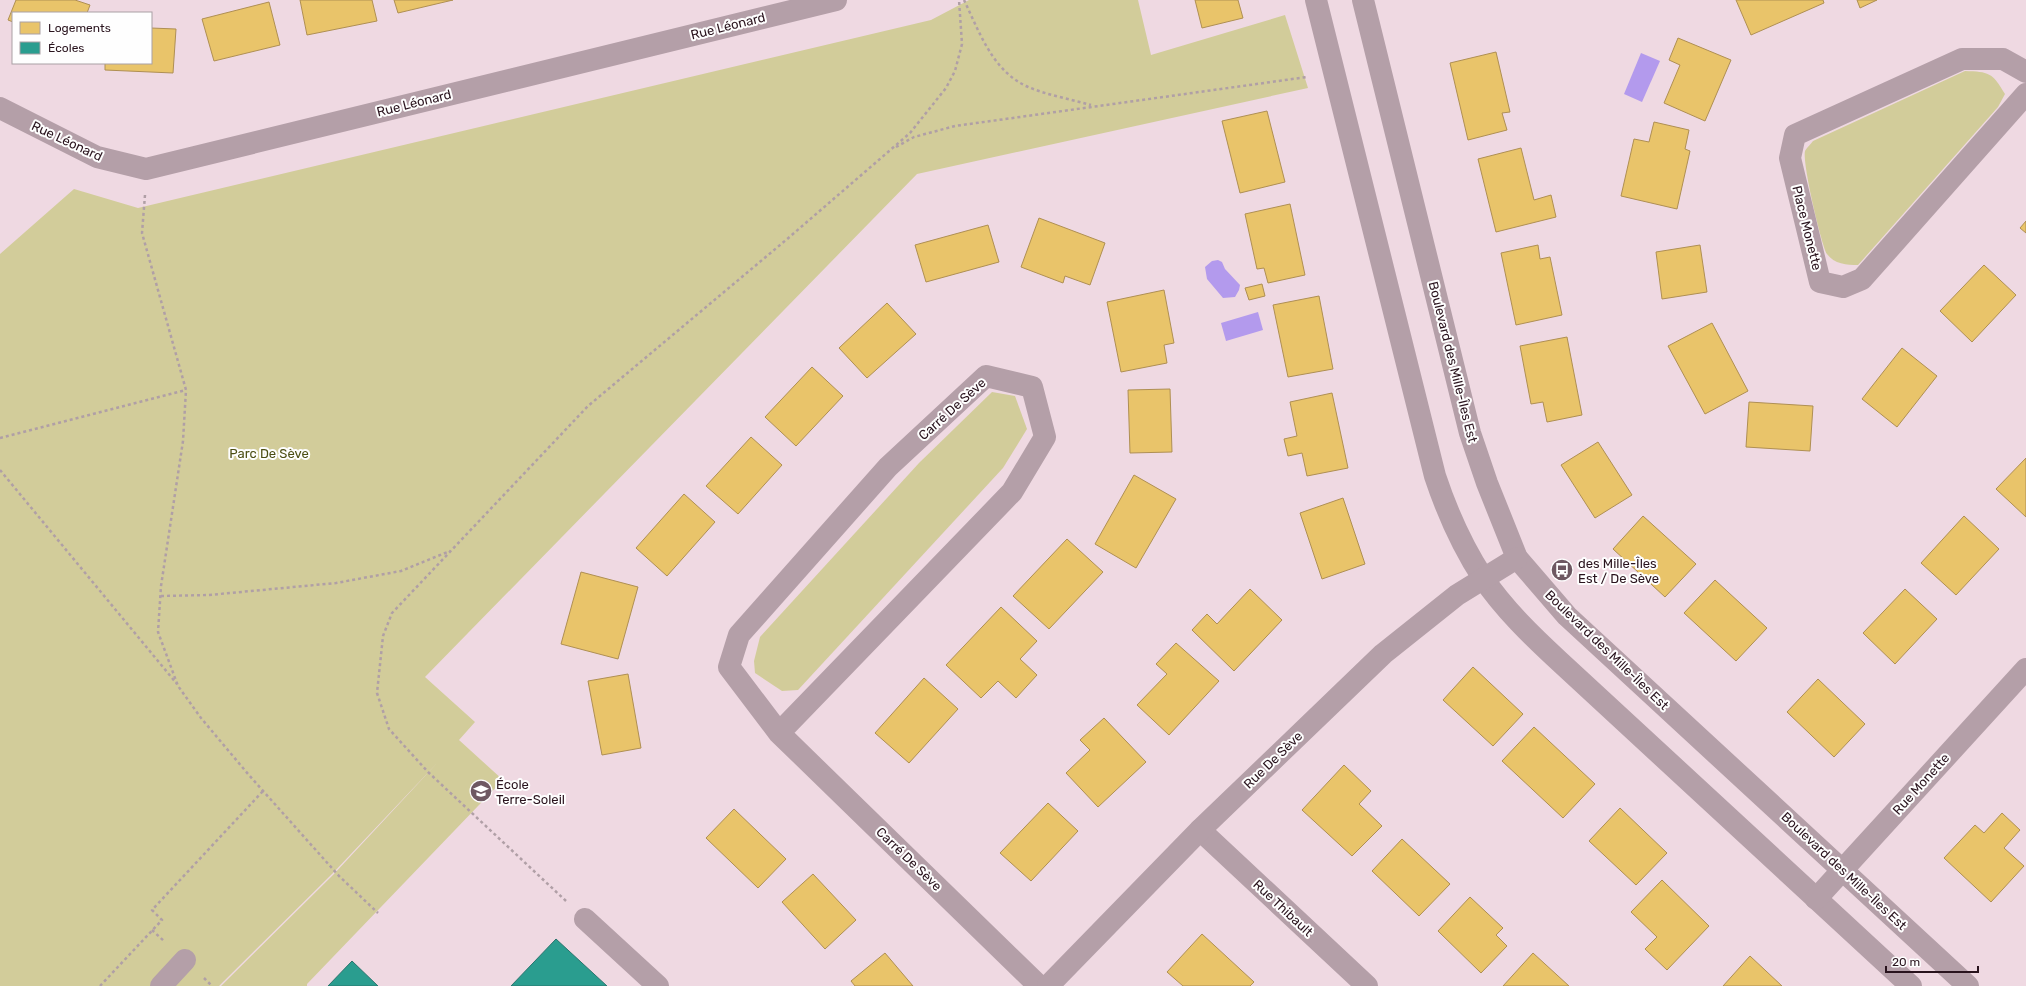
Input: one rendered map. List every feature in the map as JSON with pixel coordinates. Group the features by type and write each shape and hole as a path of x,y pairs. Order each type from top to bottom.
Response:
{"street":[{"name":"Rue Léonard","path":"0,108 97,157 146,169 836,0"},
{"path":"1316,0 1435,476 1458,533 1483,578 1534,638 1911,986"},
{"name":"Boulevard des Mille-Îles Est","path":"1363,0 1470,433 1487,483 1517,558 1567,616 1968,986"},
{"name":"Place Monette","path":"2026,72 2003,59 1962,59 1795,135 1790,158 1820,282 1843,287 1862,279 2026,94"},
{"name":"Carré De Sève","path":"779,732 1012,492 1045,437 1032,386 986,376 888,467 739,635 729,667 779,732 1039,986"},
{"name":"Rue De Sève","path":"1048,986 1200,830 1383,654 1456,594 1517,558"},
{"name":"Rue Monette","path":"1816,899 2026,669"},
{"name":"Rue Thibault","path":"1200,830 1366,986"},
{"path":"585,919 658,986"},
{"path":"161,986 185,960"}],"path":[{"path":"585,919 462,805 428,772 389,730 377,693 383,636 392,613 588,406 786,240 910,132 946,88 955,71 962,44 959,0"},
{"path":"964,0 992,55 1010,76 1027,86 1093,106"},
{"path":"892,149 914,137 955,126 1308,77"},
{"path":"146,169 142,233 186,390 183,441 160,596 158,632 178,686"},
{"path":"0,438 186,390"},
{"path":"0,470 178,686 201,718 263,791 339,876 378,914"},
{"path":"160,596 209,595 336,583 401,570 452,550"},
{"path":"100,986 162,920 152,910 263,791"}],"green space":[{"name":"Parc De Sève","path":"969,0 1138,0 1151,55 1285,15 1308,88 917,174 425,677 475,722 459,740 503,780 307,984 307,986 221,986 334,874 439,761 333,873 219,986 0,986 0,254 74,189 138,208 931,20"},
{"path":"1965,71 1985,73 1997,81 2005,94 1998,107 1858,265 1845,264 1833,260 1827,254 1824,247 1809,186 1805,151 1813,141"},
{"path":"992,392 1015,396 1027,429 1003,468 798,690 782,691 755,673 754,661 760,637 919,463"}],"shaded area":[{"path":"1641,53 1660,61 1642,102 1624,94"},
{"path":"1218,260 1222,262 1225,269 1240,285 1235,297 1223,298 1207,279 1205,267 1212,261"},
{"path":"1258,312 1263,330 1226,341 1221,323"}],"building: Logements":[{"path":"16,0 75,0 90,5 87,12 12,12 12,22 8,20"},
{"path":"300,0 372,0 377,21 307,35"},
{"path":"394,0 453,0 398,13"},
{"path":"1195,0 1238,0 1243,18 1202,28"},
{"path":"1736,0 1823,0 1824,3 1751,35"},
{"path":"1857,0 1877,0 1860,8"},
{"path":"269,2 280,45 214,61 202,19"},
{"path":"152,28 176,29 173,73 105,70 105,64 152,64"},
{"path":"1678,38 1731,60 1705,121 1664,103 1680,65 1669,60"},
{"path":"1496,52 1510,112 1502,113 1507,130 1468,140 1450,63"},
{"path":"1267,111 1285,182 1240,193 1222,121"},
{"path":"1654,122 1689,130 1685,149 1690,151 1677,209 1621,196 1634,139 1649,142"},
{"path":"1521,148 1534,200 1551,195 1556,217 1496,232 1478,159"},
{"path":"1290,204 1305,275 1268,283 1264,268 1257,269 1245,214"},
{"path":"1039,218 1105,243 1090,285 1065,276 1063,283 1021,267"},
{"path":"2026,221 2026,233 2020,228"},
{"path":"988,225 999,262 926,282 915,245"},
{"path":"1538,245 1540,259 1550,257 1562,315 1516,325 1501,253"},
{"path":"1700,245 1707,292 1662,299 1656,252"},
{"path":"1984,265 2016,295 1972,342 1940,311"},
{"path":"1262,284 1265,296 1249,300 1245,288"},
{"path":"1164,290 1174,343 1164,345 1167,363 1121,372 1107,302"},
{"path":"1319,296 1333,369 1288,377 1273,305"},
{"path":"887,303 916,334 867,378 839,348"},
{"path":"1712,323 1748,391 1705,414 1668,346"},
{"path":"1567,337 1582,415 1547,422 1543,402 1531,404 1520,346"},
{"path":"1902,348 1937,376 1897,427 1862,399"},
{"path":"812,367 843,396 796,446 765,417"},
{"path":"1170,389 1172,452 1130,453 1128,390"},
{"path":"1332,393 1348,468 1307,476 1302,453 1288,456 1284,439 1297,436 1290,402"},
{"path":"1749,402 1813,406 1810,451 1746,447"},
{"path":"751,437 782,465 738,514 706,486"},
{"path":"1598,442 1632,495 1595,518 1561,465"},
{"path":"2026,458 2026,517 1996,489"},
{"path":"1134,475 1176,499 1136,568 1095,544"},
{"path":"684,494 715,522 667,576 636,548"},
{"path":"1343,498 1365,564 1322,579 1300,513"},
{"path":"1643,516 1696,564 1665,597 1613,549"},
{"path":"1964,516 1999,549 1956,595 1921,563"},
{"path":"1067,539 1103,572 1049,629 1013,596"},
{"path":"581,572 638,587 618,659 561,644"},
{"path":"1715,580 1767,628 1736,661 1684,613"},
{"path":"1250,589 1282,620 1234,671 1192,630 1207,614 1217,624"},
{"path":"1905,589 1937,619 1895,664 1863,633"},
{"path":"1001,607 1037,641 1020,659 1037,675 1016,698 998,681 981,698 946,665"},
{"path":"1176,643 1219,681 1169,735 1137,705 1167,674 1156,664"},
{"path":"1473,667 1523,714 1493,746 1443,700"},
{"path":"628,674 641,748 602,755 588,681"},
{"path":"924,678 958,709 909,763 875,733"},
{"path":"1818,679 1865,724 1834,757 1787,712"},
{"path":"1104,718 1146,762 1098,807 1066,773 1090,750 1080,740"},
{"path":"1534,727 1595,784 1563,818 1502,761"},
{"path":"1344,765 1371,791 1359,804 1382,826 1352,856 1302,810"},
{"path":"1048,803 1078,831 1031,881 1000,853"},
{"path":"1620,808 1667,853 1636,885 1589,841"},
{"path":"734,809 786,859 758,888 706,838"},
{"path":"2002,813 2020,830 2004,848 2024,866 1991,902 1944,858 1975,825 1984,833"},
{"path":"1402,839 1450,884 1419,916 1372,871"},
{"path":"813,874 856,920 825,949 782,902"},
{"path":"1662,880 1709,926 1667,970 1645,949 1657,937 1631,912"},
{"path":"1470,897 1503,928 1496,935 1507,946 1481,973 1438,931"},
{"path":"1202,934 1254,982 1250,986 1183,986 1167,972"},
{"path":"885,953 913,986 855,986 851,981"},
{"path":"1533,953 1569,986 1503,986"},
{"path":"1750,956 1782,986 1723,986"}],"building: Écoles":[{"path":"556,939 607,986 511,986"},
{"path":"352,961 378,986 328,986"}],"place":[{"name":"des Mille-Îles Est / De Sève","path":"1562,570"},
{"name":"École Terre-Soleil","path":"481,791"}]}
